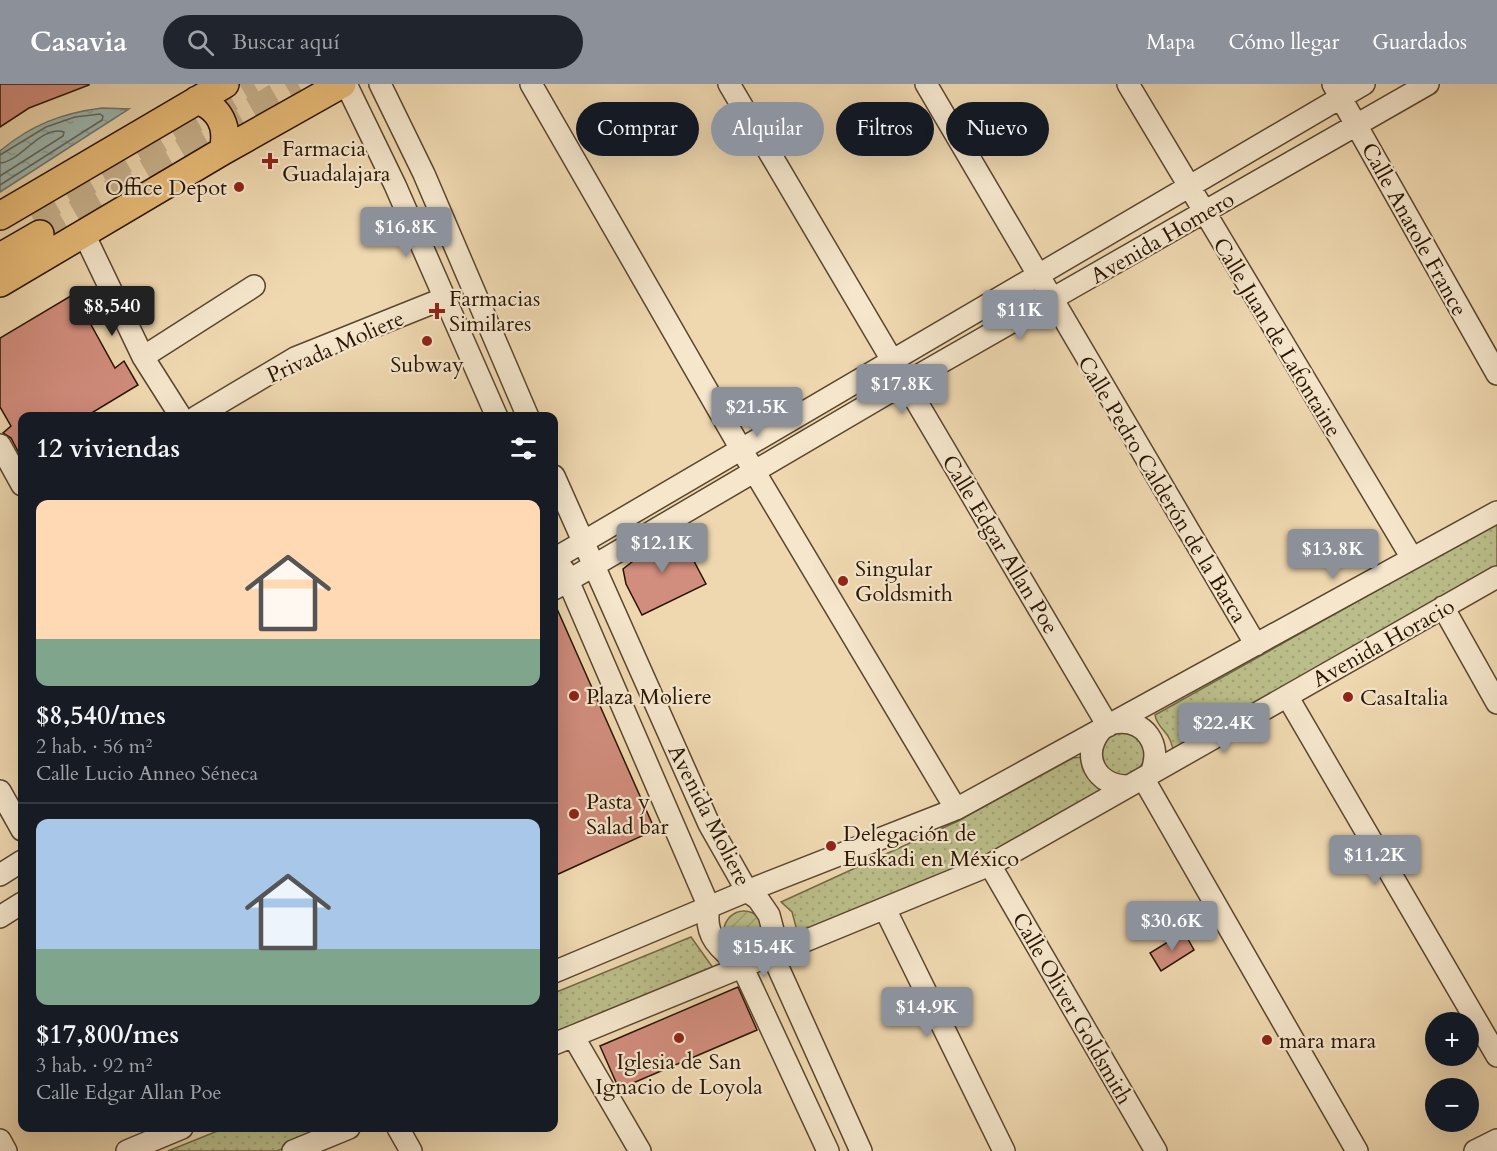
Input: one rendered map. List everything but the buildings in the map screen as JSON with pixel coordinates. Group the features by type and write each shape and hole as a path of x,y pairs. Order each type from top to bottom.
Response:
{"main road":[{"path":"0,216 225,84"},
{"path":"0,283 224,151 344,84"},
{"path":"197,100 213,107 222,121 226,137 224,151"},
{"path":"0,233 35,224 0,257"}],"street":[{"path":"344,84 395,185 495,412"},
{"path":"380,84 424,174 526,412"},
{"path":"531,84 741,449 956,808"},
{"name":"Calle Edgar Allan Poe","path":"729,84 1108,726"},
{"name":"Calle Pedro Calderón de la Barca","path":"926,84 1256,645"},
{"name":"Calle Juan de Lafontaine","path":"1128,84 1412,558"},
{"name":"Avenida Homero","path":"558,553 582,542 1038,276 1188,187 1337,91 1364,84"},
{"name":"Avenida Homero","path":"561,585 905,383 1428,84"},
{"name":"Calle Anatole France","path":"1337,91 1497,374"},
{"path":"395,185 424,174"},
{"path":"84,234 143,357 178,412"},
{"path":"143,357 254,286"},
{"name":"Privada Moliere","path":"204,412 295,358 445,298"},
{"path":"0,445 18,479"},
{"name":"Avenida Moliere","path":"558,485 709,824 747,891 758,899 769,915 774,934 772,954 861,1151"},
{"path":"558,970 747,891 956,808 1497,512"},
{"name":"Avenida Moliere","path":"558,570 561,585 710,907 708,921 713,940 724,954 742,966 828,1151"},
{"name":"Avenida Horacio","path":"558,1042 990,865 1497,577"},
{"path":"1443,608 1497,703"},
{"path":"1287,696 1497,1056"},
{"path":"1133,724 1149,735 1156,752 1141,779 1111,784 1095,770 1091,753 1094,740 1108,726 1133,724"},
{"path":"1141,779 1357,1151"},
{"path":"0,791 18,823"},
{"path":"0,875 18,864"},
{"name":"Calle Oliver Goldsmith","path":"990,865 1156,1151"},
{"path":"0,916 18,905"},
{"path":"885,909 1004,1151"},
{"path":"573,1036 640,1151"},
{"path":"127,1151 172,1132"},
{"path":"293,1151 339,1132"},
{"path":"400,1132 411,1151"},
{"path":"0,1140 6,1151"},
{"path":"1475,1151 1497,1140"}],"green space":[{"path":"1497,523 1497,574 1176,753 1174,751 1155,715"},
{"path":"1123,731 1139,737 1145,753 1139,769 1123,775 1107,769 1101,753 1107,737"},
{"path":"1082,757 1100,789 1098,796 993,858 799,938 792,912 781,902 958,821 1073,758"},
{"path":"744,911 758,917 764,931 758,945 744,951 730,945 724,931 730,917"},
{"path":"691,937 716,972 558,1037 558,991"},
{"path":"215,1132 324,1132 277,1151 168,1151"}],"water":[{"path":"102,108 129,109 0,192 0,151 35,127 74,113"}],"tunnel":[{"path":"31,215 254,84"},
{"path":"40,234 298,84"}],"place":[{"name":"Farmacia Guadalajara","path":"270,161"},
{"name":"Office Depot","path":"239,187"},
{"name":"Farmacias Similares","path":"437,311"},
{"name":"Subway","path":"427,341"},
{"name":"Singular Goldsmith","path":"843,581"},
{"name":"Plaza Moliere","path":"574,696"},
{"name":"CasaItalia","path":"1348,697"},
{"name":"Pasta y Salad bar","path":"574,814"},
{"name":"Delegación de Euskadi en México","path":"831,846"},
{"name":"Iglesia de San Ignacio de Loyola","path":"679,1038"},
{"name":"mara mara","path":"1267,1040"}]}
